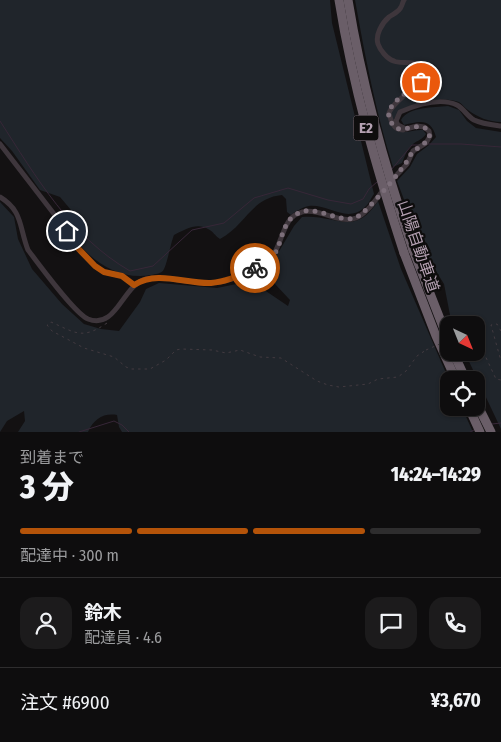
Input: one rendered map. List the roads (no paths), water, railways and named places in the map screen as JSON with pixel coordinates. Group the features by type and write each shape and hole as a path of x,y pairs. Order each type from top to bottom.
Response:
{"highway":[{"name":"山陽自動車道","path":"339,0 354,82 369,141 409,252 436,336 452,371"},
{"name":"山陽自動車道","path":"348,0 377,136 409,252 440,321"},
{"path":"473,416 480,432"},
{"path":"483,416 491,432"}],"street":[{"path":"0,196 8,202 19,216 28,250 76,311 88,319 99,320 111,316 134,285 147,279 170,278 210,283 228,280 252,270 274,255 291,218 297,213 311,211 345,219 356,218 366,211 407,164 413,151 428,140 430,136 429,131 424,127 396,128 392,124 388,113 402,96 425,78 426,72 424,68 409,61 394,62 379,46 377,37 385,20 401,7 404,0"},
{"path":"406,129 397,123 400,112 417,105 446,102 456,104 475,121 501,126"},
{"path":"0,144 82,253 104,272 122,276 134,285"}],"waterway":[{"path":"0,121 41,184 72,223 109,257 130,271 153,266 192,230 224,223 254,198 288,188 328,200 351,204 363,199 369,189 377,182"},
{"path":"427,144 501,147"},
{"path":"391,170 412,145 420,145"},
{"path":"79,432 114,421 122,425 129,432"},
{"path":"492,424 501,423"},
{"path":"470,432 474,430"}]}
